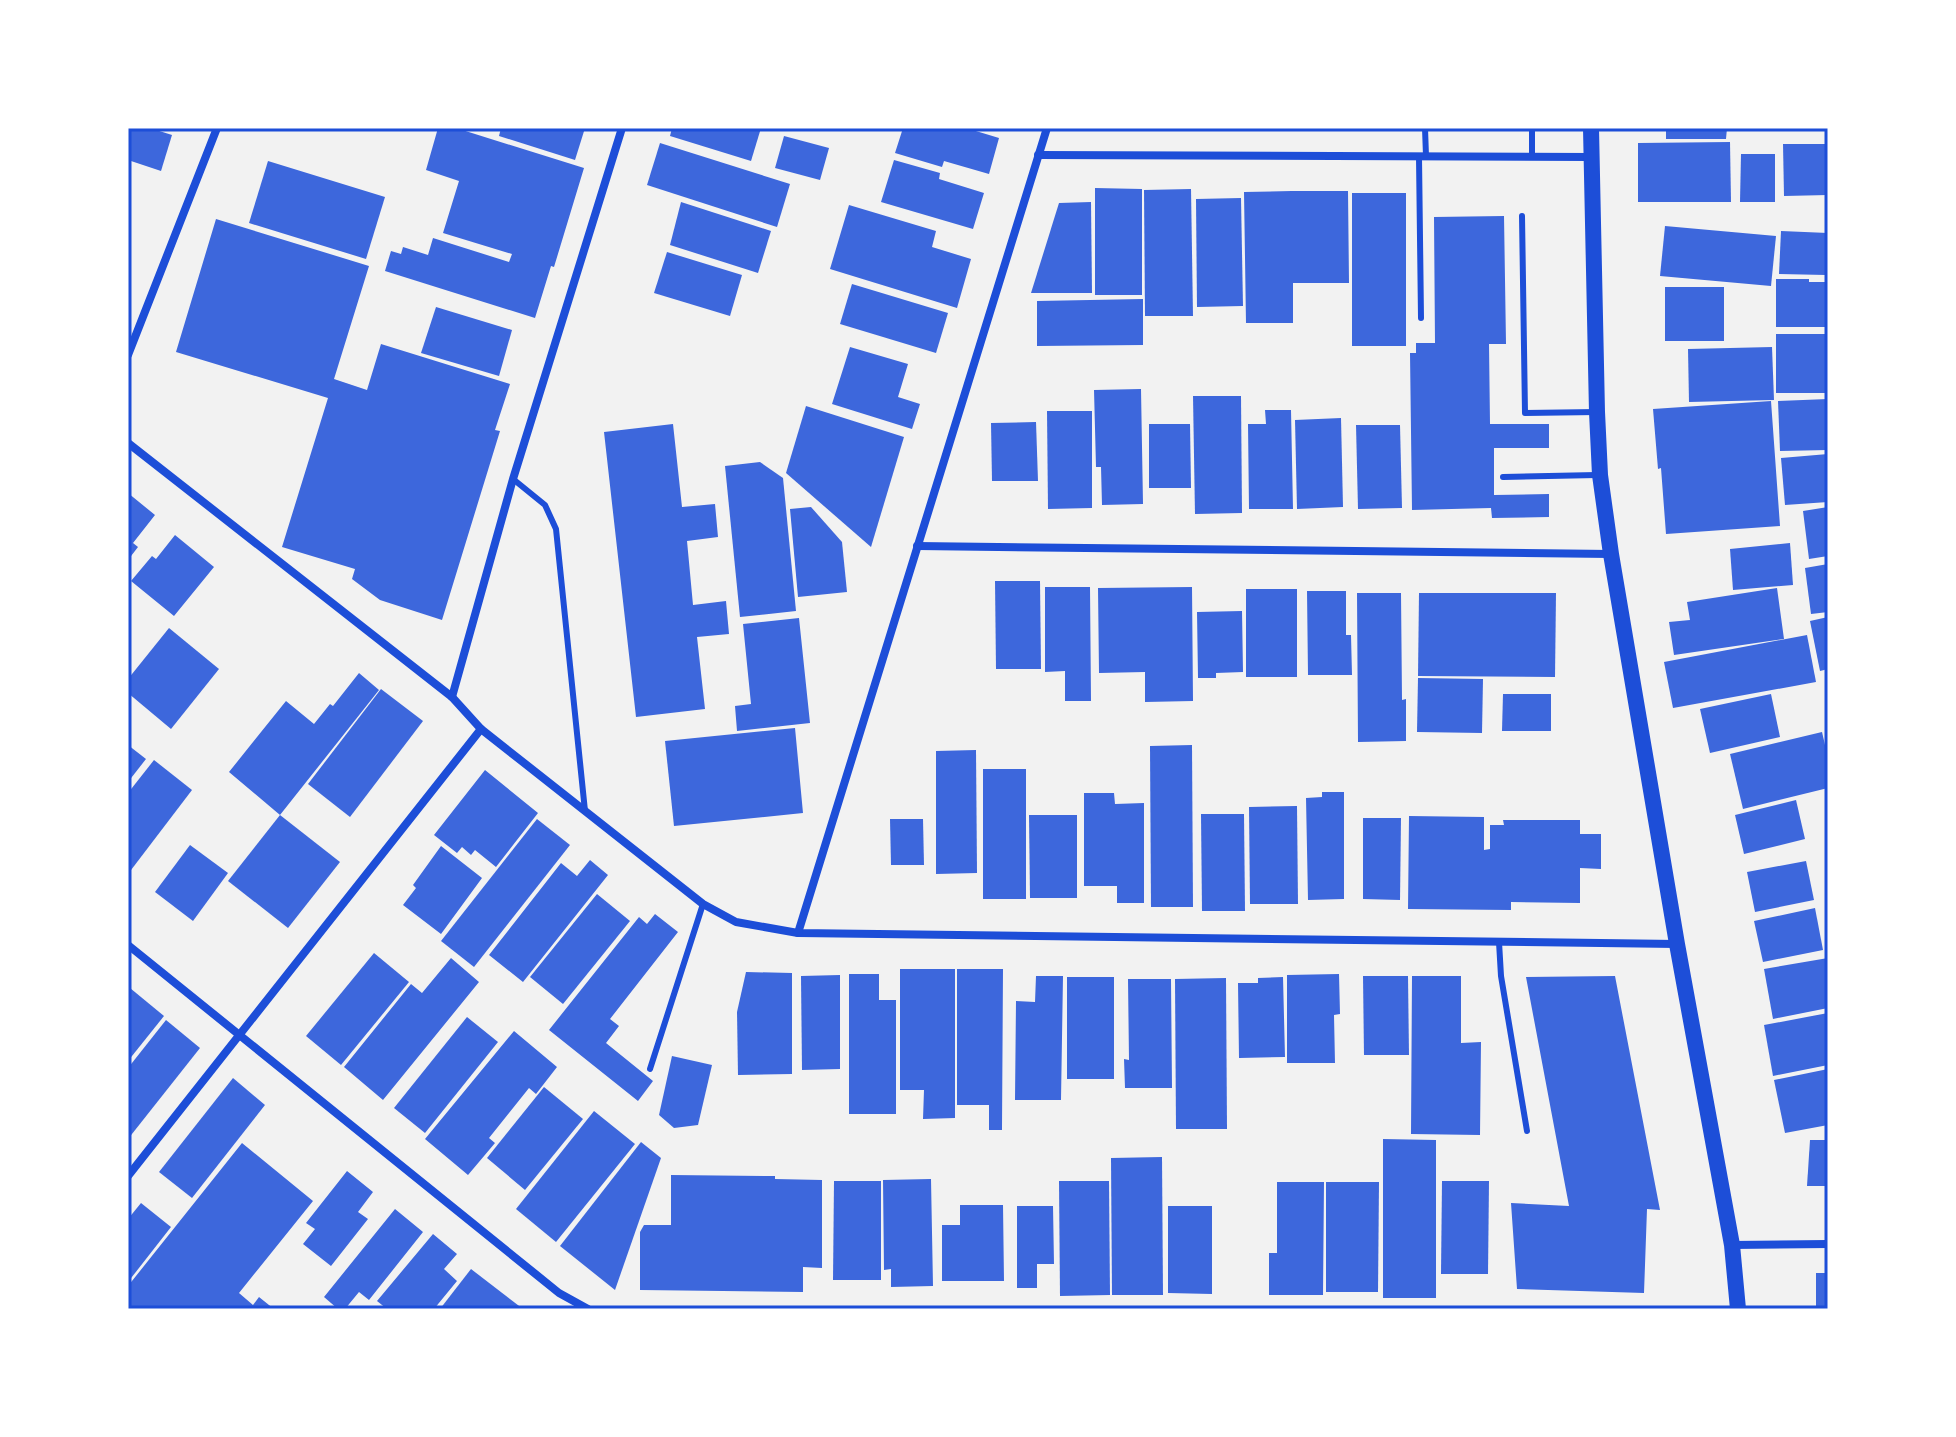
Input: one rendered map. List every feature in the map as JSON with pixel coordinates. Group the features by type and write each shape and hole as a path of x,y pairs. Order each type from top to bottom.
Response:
{"main road":[{"path":"1591,128 1600,475 1677,944 1732,1245 1738,1309"}],"street":[{"path":"128,355 217,128"},
{"path":"452,697 513,479 622,128"},
{"path":"798,933 1047,128"},
{"path":"1038,155 1592,157"},
{"path":"128,443 452,697 481,729 703,904 736,922 798,933 1677,944"},
{"path":"917,546 1611,554"},
{"path":"128,1176 481,729"},
{"path":"128,945 559,1293 588,1309"},
{"path":"1732,1245 1828,1244"}],"lane":[{"path":"1421,318 1422,156 1425,128"},
{"path":"1532,128 1532,157"},
{"path":"1522,216 1525,413 1597,412"},
{"path":"1503,477 1600,475"},
{"path":"513,479 545,505 556,529 585,811"},
{"path":"650,1069 703,904"},
{"path":"1499,942 1501,976 1527,1131"}],"building":[{"path":"128,128 150,128 172,135 161,171 128,160"},
{"path":"438,128 456,128 584,168 535,318 385,271 391,251 401,254 403,247 428,255 433,238 509,262 512,254 443,233 459,181 426,170"},
{"path":"501,128 585,128 575,160 499,136"},
{"path":"672,128 761,128 751,161 670,136"},
{"path":"903,128 966,128 999,138 989,174 944,161 942,167 895,153"},
{"path":"1666,128 1727,128 1726,139 1666,139"},
{"path":"784,136 829,148 820,180 775,168"},
{"path":"1730,142 1731,202 1638,202 1638,143"},
{"path":"660,143 790,184 777,227 647,185"},
{"path":"1783,144 1828,144 1828,195 1784,196"},
{"path":"1741,154 1775,154 1775,202 1740,202"},
{"path":"894,160 940,173 939,179 984,193 973,229 881,202"},
{"path":"268,161 385,197 366,259 249,223"},
{"path":"1095,188 1142,189 1142,295 1095,295"},
{"path":"1191,189 1193,316 1145,316 1144,190"},
{"path":"1348,191 1349,283 1293,283 1293,323 1246,323 1244,192"},
{"path":"1352,193 1406,193 1406,346 1352,346"},
{"path":"1241,198 1243,306 1197,307 1196,199"},
{"path":"681,202 771,231 758,273 670,245"},
{"path":"1091,202 1092,293 1031,293 1059,203"},
{"path":"849,205 936,231 932,247 971,259 957,308 830,269"},
{"path":"1504,216 1506,344 1489,344 1490,424 1549,424 1549,448 1494,448 1494,495 1549,494 1549,517 1492,518 1491,508 1412,510 1410,353 1416,353 1416,343 1435,343 1434,217"},
{"path":"216,219 369,266 334,379 367,390 381,344 510,384 495,430 500,431 442,620 380,600 352,579 355,569 282,547 328,398 176,352"},
{"path":"1665,226 1776,236 1771,286 1660,276"},
{"path":"1781,231 1828,233 1826,275 1779,274"},
{"path":"667,252 742,275 730,316 654,293"},
{"path":"1776,279 1828,282 1828,327 1776,327"},
{"path":"852,284 948,313 936,353 840,324"},
{"path":"1665,287 1724,287 1724,341 1665,341"},
{"path":"1143,299 1143,345 1037,346 1037,301"},
{"path":"436,307 512,330 499,376 421,353"},
{"path":"1776,334 1828,334 1828,393 1776,393"},
{"path":"850,347 908,364 898,397 920,404 912,429 832,404"},
{"path":"1772,347 1774,400 1689,402 1688,349"},
{"path":"1141,389 1143,504 1102,505 1101,467 1096,467 1094,390"},
{"path":"1193,396 1241,396 1242,513 1195,514"},
{"path":"1828,399 1828,450 1780,451 1778,401"},
{"path":"1771,401 1780,526 1666,534 1653,409"},
{"path":"806,406 904,437 871,547 786,473"},
{"path":"1265,410 1291,410 1293,509 1249,509 1248,424 1266,424"},
{"path":"1047,411 1092,411 1092,508 1048,509"},
{"path":"1341,418 1343,507 1297,509 1295,420"},
{"path":"1036,422 1038,481 992,481 991,423"},
{"path":"673,424 682,507 715,504 718,537 687,541 693,605 726,601 729,634 697,637 705,709 636,717 604,432"},
{"path":"1149,424 1190,424 1191,488 1149,488"},
{"path":"1356,425 1400,425 1402,508 1358,509"},
{"path":"1828,454 1828,502 1785,505 1781,458"},
{"path":"760,462 783,478 796,611 740,617 725,466"},
{"path":"128,493 155,515 133,543 138,547 128,560"},
{"path":"811,507 842,542 847,592 798,597 790,509"},
{"path":"1828,507 1828,556 1809,559 1803,511"},
{"path":"175,535 214,567 174,616 131,581 152,556 156,559"},
{"path":"1790,543 1793,585 1733,590 1730,549"},
{"path":"1828,564 1828,612 1811,614 1805,568"},
{"path":"995,581 1040,581 1041,669 996,669"},
{"path":"1045,587 1090,587 1091,701 1065,701 1065,671 1045,672"},
{"path":"1192,587 1193,701 1145,702 1145,672 1099,673 1098,588"},
{"path":"1777,588 1784,639 1674,655 1669,622 1690,620 1687,602"},
{"path":"1246,589 1297,589 1297,677 1246,677"},
{"path":"1307,591 1346,591 1346,635 1351,635 1352,675 1308,675"},
{"path":"1357,593 1401,593 1402,700 1406,699 1406,741 1358,742"},
{"path":"1419,593 1556,593 1555,677 1418,676"},
{"path":"1242,611 1243,672 1216,673 1216,678 1198,678 1197,612"},
{"path":"1828,617 1828,669 1820,671 1810,621"},
{"path":"799,618 810,723 737,731 735,706 751,704 743,624"},
{"path":"169,628 219,669 171,729 128,693 128,679"},
{"path":"1807,635 1816,682 1673,708 1664,662"},
{"path":"359,673 379,690 280,815 229,772 286,701 314,724"},
{"path":"1418,678 1483,679 1482,733 1417,732"},
{"path":"381,689 423,721 350,817 308,784"},
{"path":"1503,694 1551,694 1551,731 1502,731"},
{"path":"1771,694 1780,737 1710,753 1700,709"},
{"path":"795,728 803,813 674,826 665,741"},
{"path":"1822,732 1828,758 1828,788 1743,809 1730,754"},
{"path":"128,745 146,759 128,782"},
{"path":"1192,745 1193,907 1151,907 1150,746"},
{"path":"976,750 977,873 936,874 936,751"},
{"path":"154,760 192,790 128,874 128,793"},
{"path":"983,769 1026,769 1026,899 983,899"},
{"path":"485,770 538,813 496,867 475,850 471,855 462,847 457,853 434,835"},
{"path":"1322,792 1344,792 1344,899 1308,900 1306,798 1322,797"},
{"path":"1084,793 1114,793 1115,804 1144,803 1144,903 1117,903 1117,886 1084,886"},
{"path":"1796,800 1805,839 1744,854 1735,815"},
{"path":"1297,806 1298,904 1250,904 1249,807"},
{"path":"1201,814 1244,814 1245,911 1202,911"},
{"path":"280,815 340,862 288,928 228,881"},
{"path":"1029,815 1077,815 1077,898 1030,898"},
{"path":"1409,816 1484,817 1484,850 1490,849 1490,825 1504,825 1503,820 1580,820 1580,834 1601,834 1601,869 1580,868 1580,903 1511,902 1511,910 1408,909"},
{"path":"1363,818 1401,818 1400,900 1363,899"},
{"path":"537,819 570,845 474,967 441,941"},
{"path":"890,819 923,819 924,865 891,865"},
{"path":"190,845 228,873 193,921 155,892"},
{"path":"441,846 482,878 441,934 403,905 416,888 413,885"},
{"path":"590,860 608,875 523,982 489,955 561,863 577,876"},
{"path":"1806,861 1814,900 1755,912 1747,872"},
{"path":"597,894 630,921 563,1004 530,977"},
{"path":"1815,908 1823,950 1763,962 1754,921"},
{"path":"655,914 678,932 610,1019 619,1026 606,1043 653,1081 638,1101 549,1030 639,917 647,924"},
{"path":"374,953 409,982 341,1065 306,1036"},
{"path":"451,958 479,982 383,1100 344,1067 411,984 422,993"},
{"path":"1828,958 1828,1008 1773,1019 1764,969"},
{"path":"900,969 955,969 955,1118 923,1119 924,1090 900,1090"},
{"path":"957,969 1003,969 1002,1130 989,1130 989,1105 957,1105"},
{"path":"746,972 792,973 792,1074 738,1075 737,1012"},
{"path":"849,974 879,974 879,1000 896,1000 896,1114 849,1114"},
{"path":"1339,974 1340,1014 1334,1015 1335,1063 1287,1063 1287,975"},
{"path":"840,975 840,1069 802,1070 801,976"},
{"path":"1036,976 1063,976 1061,1100 1015,1100 1016,1001 1035,1002"},
{"path":"1363,976 1408,976 1409,1055 1364,1055"},
{"path":"1412,976 1461,976 1461,1043 1481,1042 1480,1135 1411,1134"},
{"path":"1615,976 1660,1210 1647,1209 1644,1293 1517,1289 1511,1203 1569,1206 1526,977"},
{"path":"1067,977 1114,977 1114,1079 1067,1079"},
{"path":"1283,977 1285,1057 1239,1058 1238,983 1258,983 1258,978"},
{"path":"1226,978 1227,1129 1176,1129 1175,979"},
{"path":"1128,979 1171,979 1172,1088 1125,1088 1124,1059 1129,1060"},
{"path":"130,988 164,1016 128,1061 128,990"},
{"path":"1828,1013 1828,1065 1773,1076 1764,1025"},
{"path":"467,1017 498,1042 425,1133 394,1108"},
{"path":"166,1020 200,1048 128,1139 128,1068"},
{"path":"514,1031 557,1067 536,1094 529,1088 489,1138 495,1143 468,1175 425,1139"},
{"path":"672,1056 712,1065 698,1125 674,1128 659,1115"},
{"path":"1828,1069 1828,1125 1785,1133 1774,1080"},
{"path":"233,1078 265,1105 192,1198 159,1172"},
{"path":"544,1087 583,1119 525,1190 487,1158"},
{"path":"594,1111 635,1144 556,1242 516,1209"},
{"path":"1383,1139 1436,1140 1436,1298 1383,1298"},
{"path":"1810,1140 1828,1140 1828,1186 1807,1186"},
{"path":"641,1142 661,1158 615,1290 560,1246"},
{"path":"242,1143 313,1201 239,1293 253,1305 259,1297 274,1309 128,1309 128,1286"},
{"path":"1162,1157 1163,1295 1112,1295 1111,1158"},
{"path":"347,1171 373,1192 358,1212 368,1219 331,1266 303,1244 315,1229 306,1223"},
{"path":"671,1175 775,1176 775,1179 822,1180 822,1268 803,1267 803,1292 640,1290 640,1232 644,1225 671,1225"},
{"path":"931,1179 933,1286 891,1287 891,1269 884,1270 883,1180"},
{"path":"834,1181 881,1181 881,1280 833,1280"},
{"path":"1059,1181 1109,1181 1110,1295 1060,1296"},
{"path":"1442,1181 1489,1181 1488,1274 1441,1274"},
{"path":"1277,1182 1324,1182 1323,1295 1269,1295 1269,1253 1277,1253"},
{"path":"1326,1182 1379,1182 1378,1292 1326,1292"},
{"path":"141,1203 171,1227 128,1282 128,1219"},
{"path":"960,1205 1003,1205 1004,1281 942,1281 942,1225 960,1225"},
{"path":"1017,1206 1053,1206 1054,1264 1037,1264 1037,1288 1017,1288"},
{"path":"1168,1206 1212,1206 1212,1294 1168,1293"},
{"path":"395,1209 423,1232 369,1300 359,1292 345,1309 338,1309 324,1297"},
{"path":"433,1234 457,1254 444,1269 457,1281 434,1309 387,1309 377,1301"},
{"path":"471,1269 523,1309 440,1309"},
{"path":"1816,1273 1828,1273 1828,1309 1816,1309"}]}
